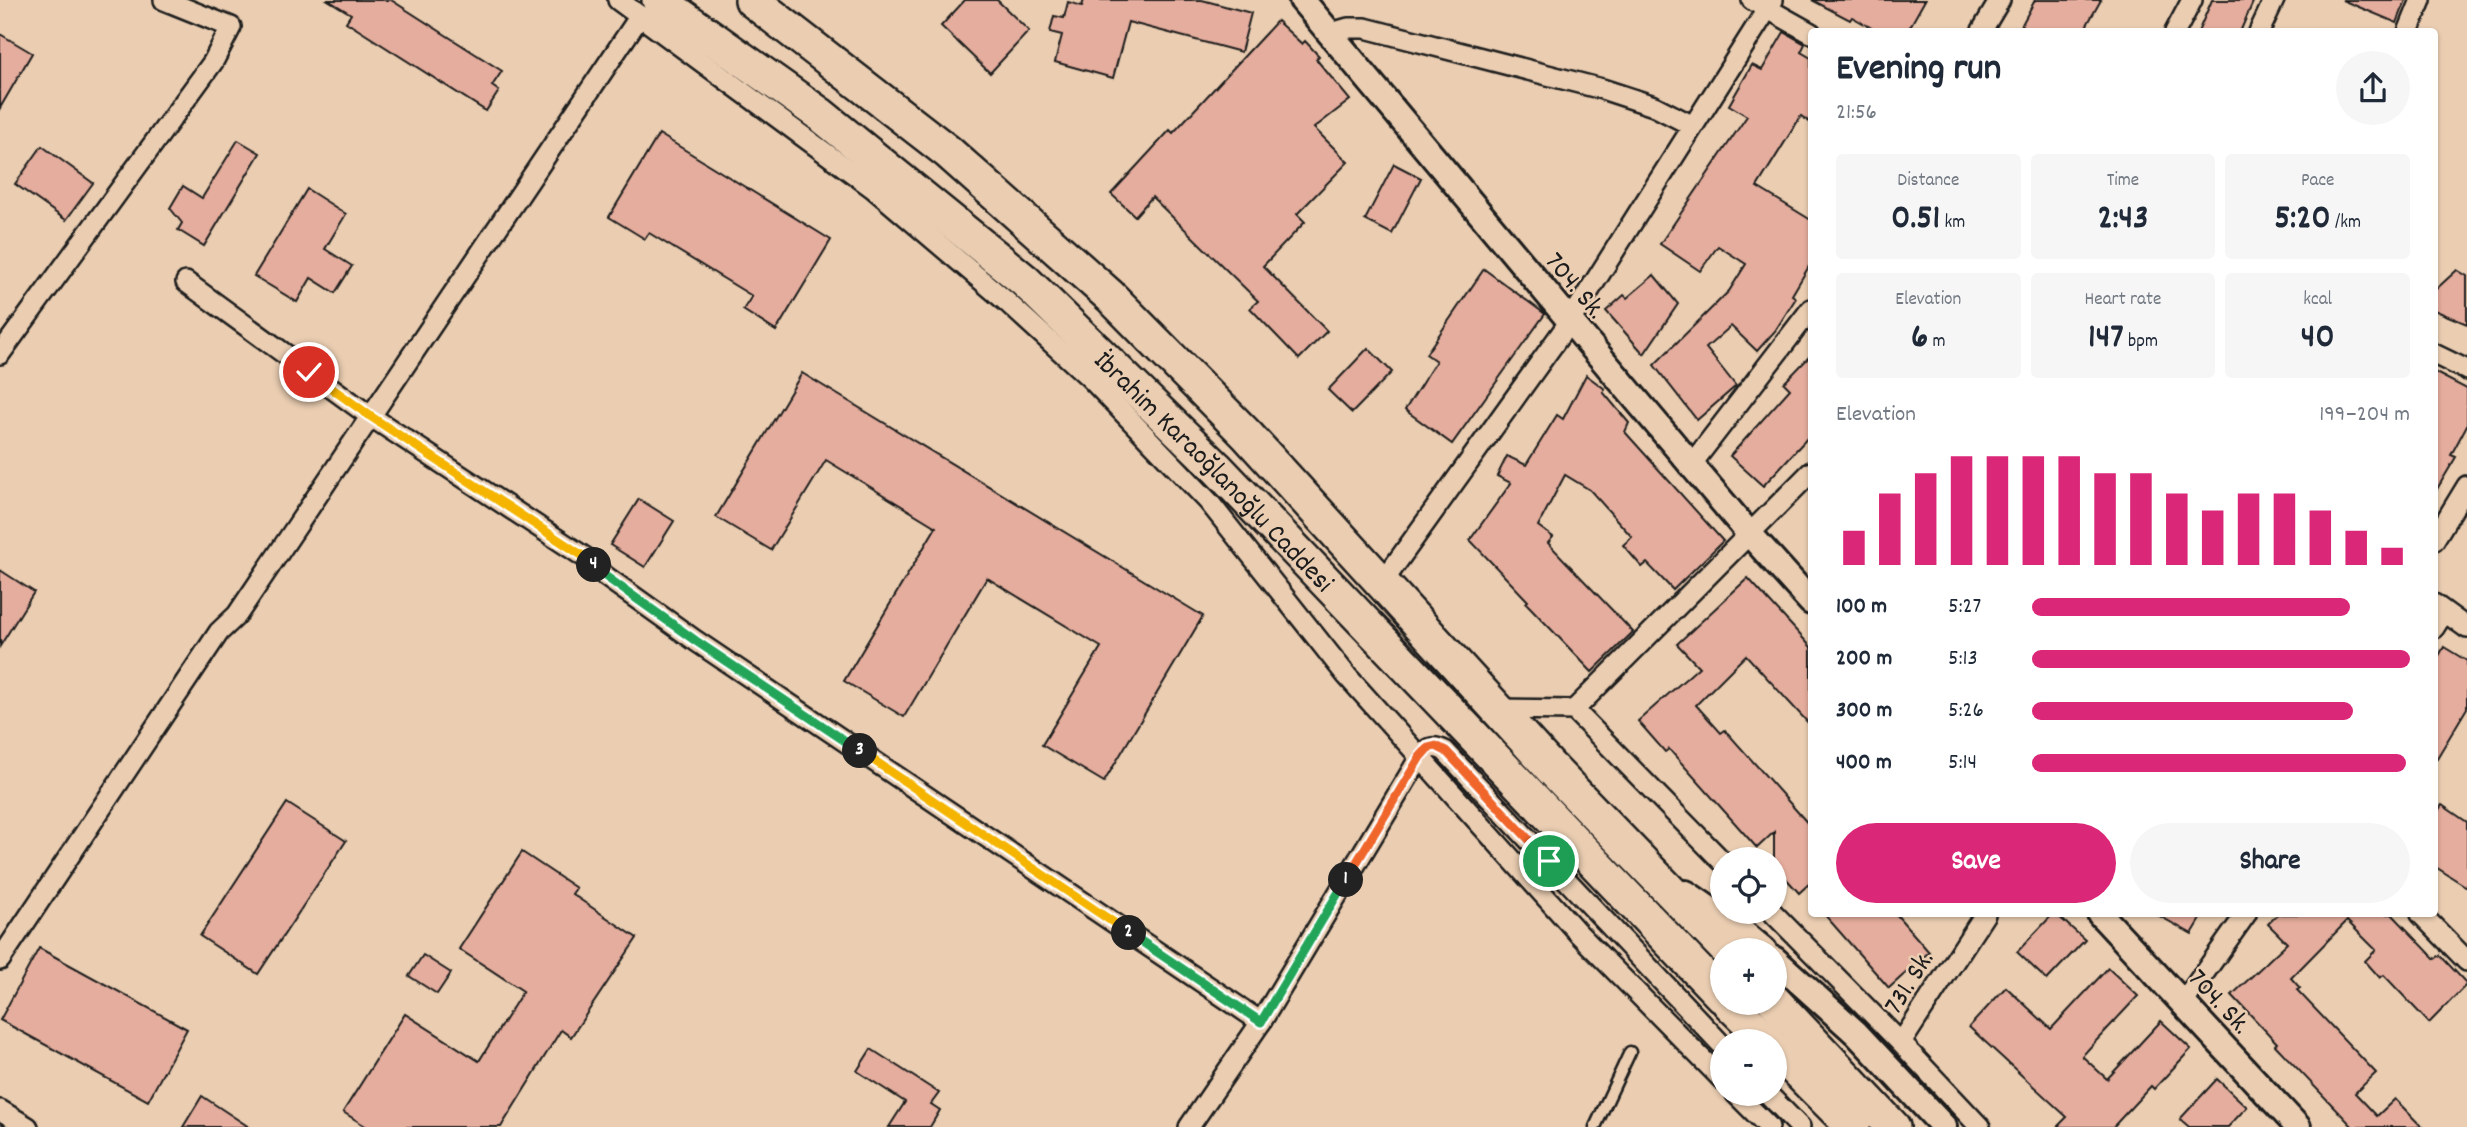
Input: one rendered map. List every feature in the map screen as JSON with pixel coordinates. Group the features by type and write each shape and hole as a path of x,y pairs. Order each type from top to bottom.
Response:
{"highway":[{"name":"İbrahim Karaoğlanoğlu Caddesi","path":"752,0 948,152 1110,296 1247,436 1643,865 1715,938"},
{"name":"İbrahim Karaoğlanoğlu Caddesi","path":"649,8 821,115 1025,281 1216,467 1710,984"},
{"path":"1741,1015 1756,1029"},
{"path":"1787,1015 1893,1127"},
{"path":"1787,1061 1853,1127"}],"street":[{"path":"0,354 214,62 231,27 164,0"},
{"path":"618,0 649,8 873,188 1007,302 1090,378 1209,502 1347,676 1578,933 1710,1067"},
{"path":"1983,28 2000,0"},
{"path":"2177,28 2192,0"},
{"path":"2261,28 2274,0"},
{"path":"2410,28 2421,0"},
{"name":"704. Sk.","path":"1306,2 1748,533 1808,599"},
{"path":"1382,583 1570,321 1693,125 1764,3 1808,31"},
{"path":"0,960 219,632 237,615 649,8"},
{"path":"1331,33 1348,28 1365,28 1628,97 1693,125"},
{"path":"186,282 370,416 586,558 605,576 696,641 1261,1022"},
{"path":"1691,465 1808,313"},
{"path":"2438,356 2467,370"},
{"path":"1574,710 1808,475"},
{"path":"2438,533 2467,486"},
{"path":"2438,615 2467,628"},
{"path":"1499,709 1574,710 1710,849"},
{"path":"1189,1127 1261,1022 1420,757 1428,748 1436,746 1446,751 1710,1032"},
{"path":"1643,865 1750,938"},
{"name":"731. Sk.","path":"1902,1043 1983,917"},
{"name":"704. Sk.","path":"2103,917 2298,1127"},
{"path":"2183,1003 2244,917"},
{"path":"2424,917 2467,961"},
{"path":"1784,924 1902,1043 1980,1127"},
{"path":"1787,971 1856,1033 1944,1127"},
{"path":"1647,1003 1664,984"},
{"path":"1748,1106 1769,1127"},
{"path":"1780,1106 1800,1127"},
{"path":"0,1110 28,1127"}],"lane":[{"path":"1595,1127 1630,1052"}],"building":[{"path":"328,0 391,0 502,71 492,86 499,91 486,111 346,22 351,14"},
{"path":"965,0 997,0 1029,31 990,73 941,26"},
{"path":"1084,0 1202,0 1251,13 1241,52 1128,22 1113,78 1055,62 1062,35 1050,32 1054,16 1064,18 1068,2 1082,6"},
{"path":"1812,0 1925,0 1909,28 1872,28 1852,17 1850,20"},
{"path":"2035,0 2101,0 2085,28 2020,28"},
{"path":"2212,0 2254,0 2242,28 2200,28"},
{"path":"2342,0 2406,0 2397,23"},
{"path":"1277,21 1302,44 1305,41 1319,56 1316,59 1350,100 1314,128 1348,162 1297,214 1305,222 1263,266 1327,331 1299,359 1250,308 1258,301 1152,197 1135,216 1111,194 1170,130 1173,133"},
{"path":"1784,32 1805,44 1801,52 1808,56 1808,121 1801,116 1757,187 1808,218 1808,268 1792,295 1796,298 1775,331 1757,351 1731,326 1706,348 1736,386 1697,420 1654,365 1729,291 1746,264 1718,246 1700,271 1660,244 1747,116 1729,105 1752,65 1762,70"},
{"path":"0,34 32,53 0,108"},
{"path":"659,134 831,240 776,331 743,310 752,296 649,233 645,239 609,217"},
{"path":"238,140 260,153 204,246 178,230 182,223 170,208 183,186 202,198"},
{"path":"42,146 93,183 66,220 15,184"},
{"path":"1394,164 1421,178 1392,234 1365,220"},
{"path":"307,189 346,214 325,249 352,266 335,293 311,278 297,302 254,276"},
{"path":"1484,269 1545,314 1452,444 1405,410 1436,361 1426,354"},
{"path":"2457,270 2467,276 2467,324 2438,312 2438,287"},
{"path":"1654,275 1678,304 1644,354 1606,311 1624,295 1627,298"},
{"path":"1368,348 1392,372 1352,413 1328,390"},
{"path":"1808,358 1808,437 1763,486 1730,456 1790,389 1784,383"},
{"path":"802,373 1203,616 1104,782 1042,745 1101,647 987,578 904,717 844,681 936,527 826,460 771,550 716,517"},
{"path":"2438,374 2467,389 2467,425 2451,455 2456,457 2438,487"},
{"path":"1586,375 1605,389 1603,392 1629,423 1625,432 1723,541 1673,590 1647,563 1642,567 1623,545 1632,537 1590,490 1565,475 1538,526 1553,537 1548,543 1633,632 1592,672 1470,540 1511,483 1497,476 1507,456 1526,465 1557,415 1563,419"},
{"path":"639,499 674,521 645,567 610,545"},
{"path":"0,570 34,592 0,646"},
{"path":"1748,578 1808,644 1808,723 1746,655 1696,705 1721,733 1725,730 1808,824 1808,885 1799,893 1787,880 1787,847 1774,847 1774,832 1756,847 1669,749 1665,752 1638,721 1699,667 1677,644"},
{"path":"2444,647 2467,661 2467,708 2438,756 2438,657"},
{"path":"287,803 346,841 258,974 200,936"},
{"path":"2442,805 2467,822 2467,887 2438,869 2438,811"},
{"path":"522,852 576,888 572,894 637,938 571,1037 561,1030 501,1127 367,1127 343,1112 405,1014 479,1061 523,991 459,949"},
{"path":"1827,917 1899,917 1929,952 1889,988"},
{"path":"2050,917 2059,917 2085,940 2047,980 2017,952"},
{"path":"2161,917 2202,917 2192,934"},
{"path":"2275,917 2395,917 2435,959 2440,955 2467,984 2429,1023 2384,975 2380,978 2365,961 2376,950 2347,921 2291,978 2300,988 2297,990 2376,1073 2355,1093 2377,1116 2395,1099 2422,1127 2353,1127 2232,995 2287,943 2268,924"},
{"path":"39,948 187,1029 148,1101 0,1020"},
{"path":"423,955 451,973 437,994 409,976"},
{"path":"2108,968 2138,996 2082,1056 2107,1079 2161,1021 2191,1049 2154,1089 2151,1086 2113,1127 2057,1127 2067,1117 1969,1027 2006,987 2051,1029"},
{"path":"871,1049 939,1093 931,1104 940,1110 930,1127 889,1127 905,1102 857,1071"},
{"path":"2217,1079 2247,1107 2228,1127 2189,1127 2180,1119"},
{"path":"202,1096 249,1127 183,1127"}],"route":[{"path":"309,372 370,416 586,558 605,576 696,641 1261,1022 1420,757 1428,748 1436,746 1446,751 1549,861"}]}
